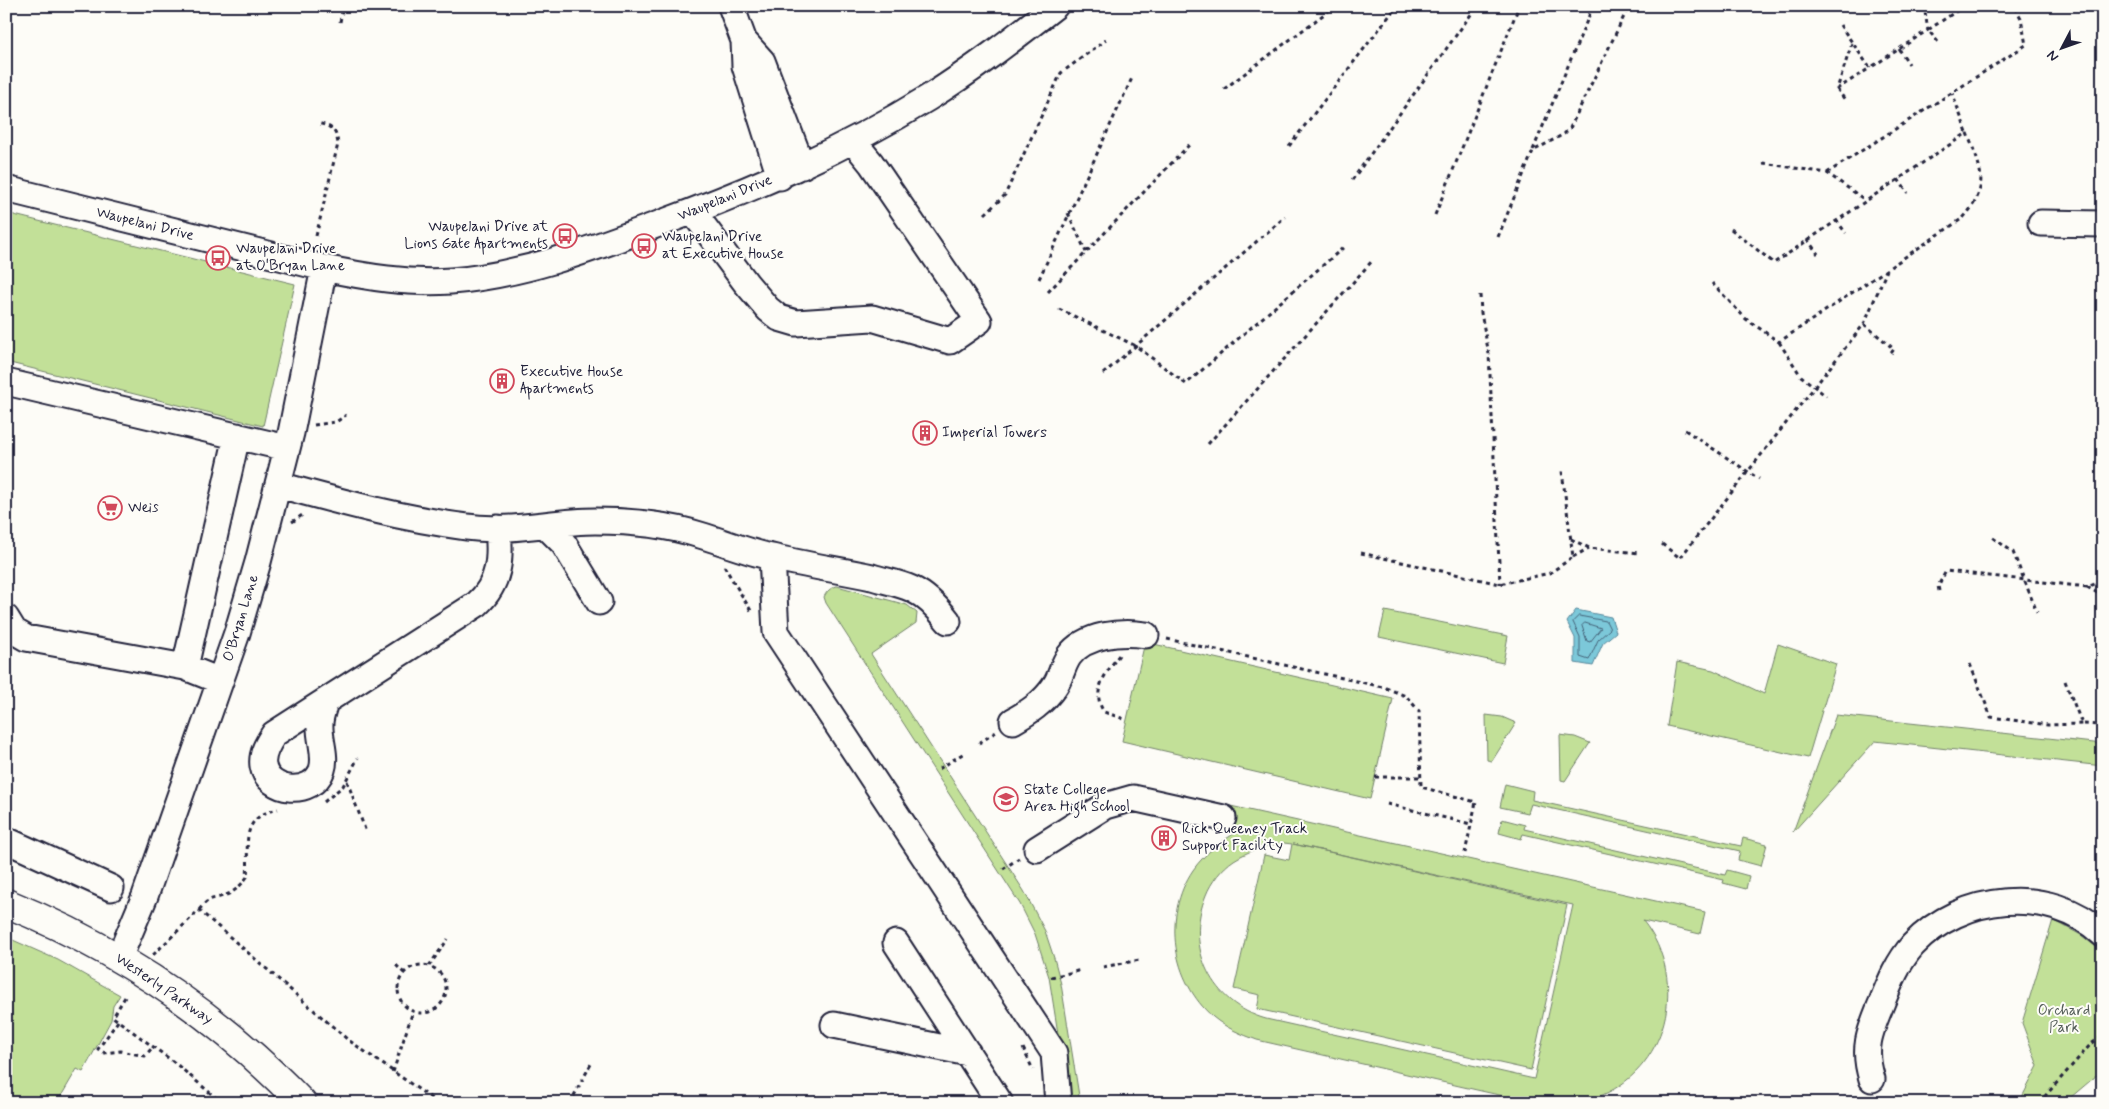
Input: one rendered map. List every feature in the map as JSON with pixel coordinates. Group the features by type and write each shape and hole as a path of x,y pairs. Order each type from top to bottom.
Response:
{"main road":[{"name":"Westerly Parkway","path":"6,903 53,923 119,958 175,992 249,1051 302,1103"}],"street":[{"path":"731,6 744,41 745,66 780,177"},
{"name":"Waupelani Drive","path":"6,189 324,268 376,279 450,281 493,276 557,261 693,212 780,177 853,141 951,84 1056,6"},
{"path":"744,41 758,55 768,73 802,166"},
{"path":"693,212 768,309 779,318 796,323 872,318 950,341 979,321 871,162 853,141"},
{"path":"2041,223 2103,224"},
{"name":"O'Bryan Lane","path":"119,958 145,896 256,571 279,485 324,268"},
{"path":"6,382 287,448"},
{"path":"185,667 237,436"},
{"path":"279,485 395,514 469,528 498,528 594,521 661,527 699,534 735,548 772,558 830,568 906,586 932,603 948,621"},
{"path":"545,525 564,544 599,602"},
{"path":"325,702 453,622 487,596 498,572 500,548 498,528"},
{"path":"772,558 776,632 1054,1053 1058,1103"},
{"path":"6,618 14,631 26,638 185,667 220,681"},
{"path":"1006,726 1046,698 1056,685 1068,658 1083,643 1099,635 1138,635"},
{"path":"1031,851 1105,806 1132,798 1223,818"},
{"path":"6,840 111,888"},
{"path":"1872,1079 1866,1052 1869,1035 1889,985 1896,969 1913,946 1934,926 1967,909 1995,902 2021,901 2039,903 2064,910 2080,918 2103,934"},
{"path":"896,943 1000,1103"},
{"path":"834,1025 968,1053"}],"path":[{"path":"340,22 344,6"},
{"path":"1224,90 1336,6"},
{"path":"1288,146 1397,6"},
{"path":"1352,180 1476,6"},
{"path":"1435,215 1519,6"},
{"path":"1498,237 1593,6"},
{"path":"1532,151 1564,134 1570,128 1629,6"},
{"path":"1924,6 1928,30 1938,42"},
{"path":"1837,89 1964,6"},
{"path":"1827,173 2026,45 2020,18 2014,6"},
{"path":"1840,24 1870,68"},
{"path":"985,214 1005,195 1061,73 1106,40"},
{"path":"1837,89 1852,42"},
{"path":"1899,48 1909,64"},
{"path":"1039,279 1133,76"},
{"path":"1837,89 1845,100"},
{"path":"1779,342 1963,218 1973,207 1982,184 1981,168 1952,93"},
{"path":"316,236 338,144 337,133 332,127 318,123"},
{"path":"1731,229 1774,262 1968,133"},
{"path":"1048,292 1190,144"},
{"path":"1763,163 1827,173 1866,200"},
{"path":"1898,178 1908,193"},
{"path":"1068,213 1086,252"},
{"path":"1103,374 1285,217"},
{"path":"1836,220 1846,233"},
{"path":"1807,240 1818,254"},
{"path":"1059,309 1136,346 1186,384 1344,247"},
{"path":"1208,444 1372,260"},
{"path":"1662,544 1680,558 1864,324 1887,269"},
{"path":"1712,283 1746,319 1779,342 1801,376 1826,396"},
{"path":"1480,295 1481,313 1489,354 1500,584"},
{"path":"1864,324 1894,349 1890,356"},
{"path":"314,425 336,422 346,415"},
{"path":"1685,430 1759,480"},
{"path":"1562,471 1573,557"},
{"path":"1992,538 2013,552 2037,612"},
{"path":"1571,539 1589,548 1638,553"},
{"path":"1361,553 1500,584 1550,573 1589,548"},
{"path":"1940,591 1938,586 1946,571 2087,587 2103,596"},
{"path":"2087,587 2103,581"},
{"path":"1127,720 1104,712 1098,696 1102,681 1138,635 1383,687 1406,696 1418,711 1421,787 1476,802 1465,853"},
{"path":"1970,664 1991,717 2048,725 2103,725"},
{"path":"2066,680 2082,724"},
{"path":"979,743 1006,726"},
{"path":"939,769 964,753"},
{"path":"327,801 346,780 358,758"},
{"path":"1375,777 1420,779"},
{"path":"346,780 366,832"},
{"path":"1387,804 1471,824"},
{"path":"150,958 205,902 213,897 224,896 233,892 248,877 246,842 251,826"},
{"path":"1003,869 1031,851"},
{"path":"199,910 346,1039 438,1103"},
{"path":"429,966 448,939"},
{"path":"1103,967 1140,960"},
{"path":"396,965 404,973"},
{"path":"418,965 429,966 440,973 444,980 445,996 441,1003 429,1012 413,1011 407,1007 399,994 398,987 404,973 410,967 418,965"},
{"path":"1051,977 1082,970"},
{"path":"125,997 113,1017 210,1091 222,1103"},
{"path":"441,1003 448,1006"},
{"path":"393,1072 413,1011"},
{"path":"118,1021 98,1049 105,1053 121,1052 146,1056 153,1047"},
{"path":"2039,1103 2091,1044 2103,1036"},
{"path":"570,1103 591,1064"}],"green space":[{"path":"6,213 295,284 263,426 6,362"},
{"path":"837,586 907,605 917,613 916,623 871,654 1024,891 1045,931 1061,984 1080,1102 1100,1098 1099,1103 1069,1103 1049,977 1035,934 1020,904 826,603 824,597 826,593"},
{"path":"1385,611 1508,636 1503,663 1379,637"},
{"path":"1145,642 1393,699 1370,799 1122,741"},
{"path":"1778,644 1836,664 1808,758 1667,726 1677,662 1713,670 1764,694"},
{"path":"1486,715 1502,717 1516,723 1492,761 1487,760"},
{"path":"1836,715 2103,744 2103,766 1875,741 1793,832"},
{"path":"1560,735 1575,737 1590,743 1565,781 1561,780"},
{"path":"1505,784 1533,791 1532,800 1741,846 1743,838 1767,844 1761,866 1738,860 1740,851 1531,804 1528,813 1500,807"},
{"path":"1226,805 1705,912 1700,934 1643,921 1657,944 1666,970 1668,996 1664,1022 1655,1046 1640,1068 1620,1085 1595,1098 1573,1103 1534,1103 1257,1040 1228,1028 1213,1017 1199,1002 1188,985 1180,967 1175,927 1177,907 1183,888 1193,870 1214,848 1239,831 1221,826","holes":["1284,843 1292,844 1289,860 1264,855 1234,989 1260,995 1257,1009 1531,1070 1567,905 1293,844 1573,905 1534,1079 1266,1019 1247,1012 1231,1001 1217,987 1201,954 1198,935 1200,915 1206,895 1217,876 1234,860 1246,853 1264,847"]},
{"path":"1502,819 1525,825 1524,829 1725,875 1727,870 1749,876 1746,889 1723,883 1724,880 1523,834 1521,839 1499,833"},
{"name":"Orchard Park","path":"2053,920 2081,935 2101,951 2103,950 2103,1070 2064,1103 2019,1103 2038,1066 2022,1023"},
{"path":"6,937 58,960 120,995 113,1006 111,1020 83,1072 77,1069 57,1103 6,1103"}],"water":[{"path":"1576,610 1611,617 1616,632 1603,643 1593,666 1575,663 1575,638 1567,622"}],"place":[{"name":"Waupelani Drive at Lions Gate Apartments","path":"565,236"},
{"name":"Waupelani Drive at Executive House","path":"644,246"},
{"name":"Waupelani Drive at O'Bryan Lane","path":"218,258"},
{"name":"Executive House Apartments","path":"502,381"},
{"name":"Imperial Towers","path":"925,433"},
{"name":"Weis","path":"110,508"},
{"name":"State College Area High School","path":"1006,799"},
{"name":"Rick Queeney Track Support Facility","path":"1164,838"}]}
